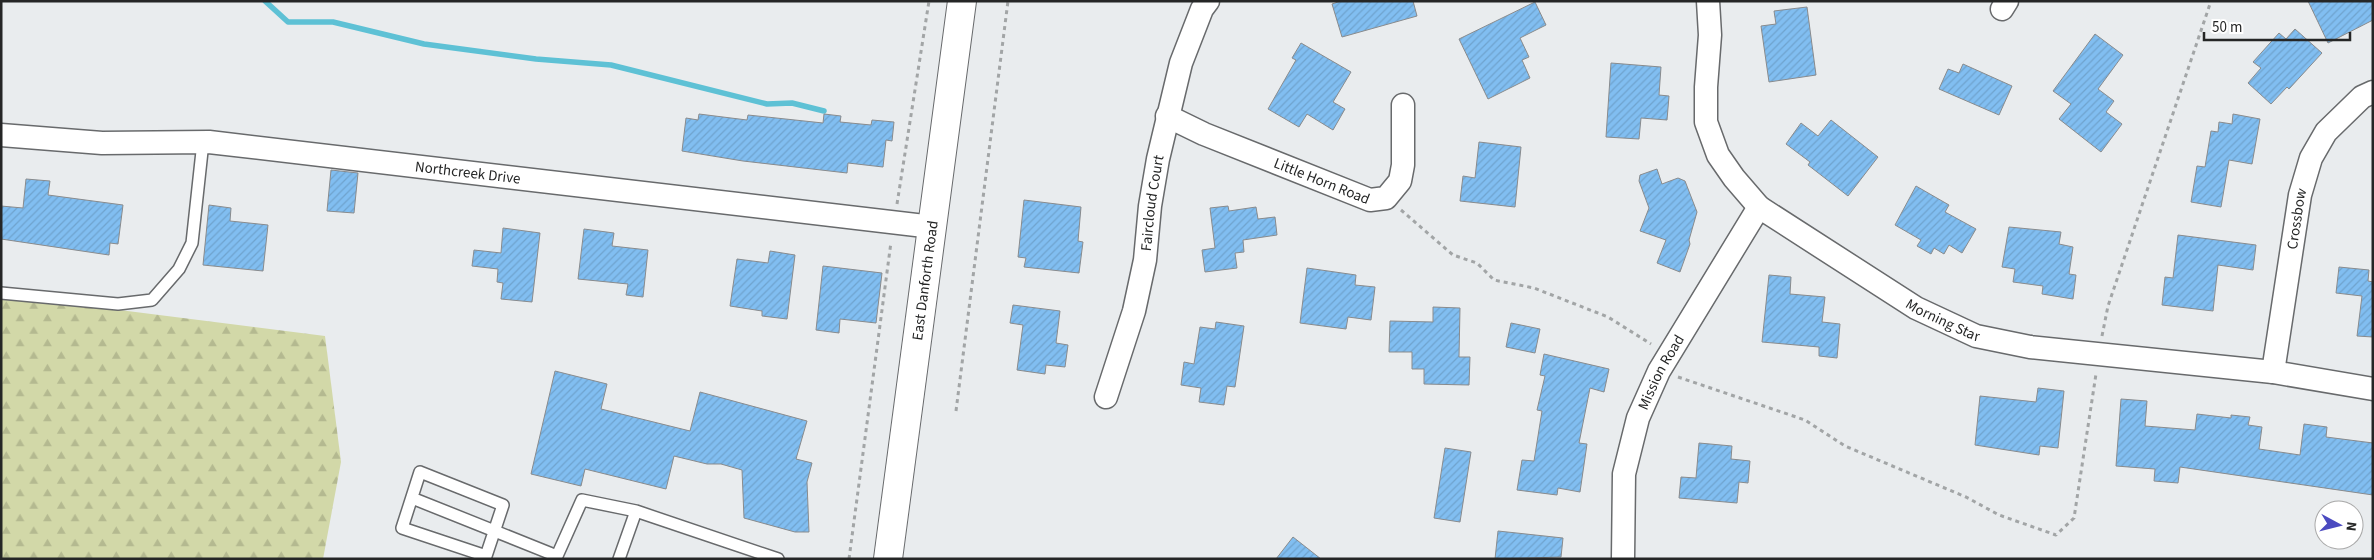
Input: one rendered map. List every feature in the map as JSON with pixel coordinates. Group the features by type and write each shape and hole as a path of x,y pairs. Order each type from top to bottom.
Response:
{"street":[{"name":"East Danforth Road","path":"888,559 962,1"},
{"name":"Morning Star","path":"1708,1 1710,35 1706,87 1706,122 1718,155 1734,178 1759,207 1916,308 1976,336 2030,347 2273,372 2373,389"},
{"name":"Faircloud Court","path":"1106,397 1134,311 1145,260 1150,206 1181,63 1203,4"},
{"name":"Crossbow","path":"2273,372 2300,195 2311,158 2326,132 2362,97 2373,92"},
{"name":"Little Horn Road","path":"1168,116 1204,134 1370,200 1386,198 1400,181 1403,105"},
{"name":"Northcreek Drive","path":"1,135 102,143 203,142 932,227"},
{"name":"Mission Road","path":"1623,559 1624,474 1638,418 1664,363 1759,207"}],"lane":[{"path":"1,293 118,304 152,300 179,268 192,243 203,142"},
{"path":"420,472 503,505 486,556 402,528 412,498 420,472"},
{"path":"412,498 557,558 582,500 636,511 778,559"},
{"path":"619,559 636,511"}],"path":[{"path":"849,559 894,223 929,1"},
{"path":"956,411 1008,1"},
{"path":"1386,198 1453,255 1476,263 1494,280 1534,288 1608,317 1664,363 1805,420 1845,446 1966,497 1999,515 2056,535 2074,518 2108,306 2211,1"}],"green space":[{"path":"1,295 325,336 341,462 323,559 1,559"}],"building":[{"path":"1341,1 1413,1 1417,16 1342,37 1332,4"},
{"path":"2308,1 2373,1 2373,20 2328,43"},
{"path":"1535,2 1546,25 1520,38 1529,57 1522,60 1530,78 1488,99 1459,39"},
{"path":"1807,7 1816,75 1769,82 1761,26 1776,24 1774,11"},
{"path":"2295,29 2322,53 2289,89 2287,87 2271,104 2248,83 2261,68 2253,62 2279,33 2286,39"},
{"path":"2095,34 2123,55 2098,89 2114,101 2106,112 2122,124 2101,152 2059,119 2071,104 2053,91"},
{"path":"1301,43 1351,72 1333,102 1345,109 1333,130 1307,114 1299,127 1268,109 1296,60 1292,58"},
{"path":"1611,63 1661,67 1659,95 1669,96 1667,120 1641,118 1639,139 1606,137"},
{"path":"1963,64 2012,86 1999,115 1939,89 1948,69 1959,73"},
{"path":"699,114 747,120 748,115 823,123 824,114 841,116 840,122 871,125 872,120 894,122 892,141 886,140 883,167 848,163 847,173 743,161 682,151 686,118 698,120"},
{"path":"2233,114 2260,119 2252,164 2229,160 2221,207 2191,202 2197,166 2205,167 2211,131 2218,132 2219,122 2232,124"},
{"path":"1831,120 1878,157 1848,196 1808,165 1810,162 1786,144 1801,123 1818,136"},
{"path":"1479,142 1521,147 1515,207 1460,201 1463,176 1475,178"},
{"path":"1657,169 1662,184 1678,178 1685,181 1697,212 1689,240 1690,244 1680,272 1657,263 1666,240 1640,231 1649,208 1639,181 1640,175"},
{"path":"331,170 358,173 354,213 327,211"},
{"path":"26,179 50,181 48,195 123,205 118,244 110,243 109,255 1,239 1,206 23,208"},
{"path":"1916,186 1949,205 1945,212 1976,229 1962,253 1949,245 1944,254 1934,248 1931,254 1917,246 1921,240 1895,225"},
{"path":"1024,200 1081,207 1078,241 1083,242 1079,273 1024,267 1026,258 1018,257"},
{"path":"209,205 231,208 230,221 268,225 263,271 203,265"},
{"path":"1228,206 1229,211 1256,207 1258,219 1275,217 1277,235 1243,240 1244,252 1235,253 1237,268 1205,272 1202,250 1215,248 1210,208"},
{"path":"2009,227 2061,232 2059,244 2073,247 2069,274 2076,275 2073,299 2042,294 2043,286 2013,282 2015,269 2002,267"},
{"path":"503,228 540,233 532,302 501,299 503,283 497,282 498,269 472,266 474,250 501,253"},
{"path":"584,229 614,233 612,246 648,250 643,297 626,295 628,284 578,279"},
{"path":"2178,235 2256,245 2253,270 2218,265 2213,311 2162,305 2165,277 2173,278"},
{"path":"770,251 795,255 787,319 762,316 762,311 730,306 737,259 768,263"},
{"path":"823,266 882,273 876,323 840,319 839,333 816,330"},
{"path":"2339,267 2369,270 2368,281 2373,282 2373,337 2357,336 2362,296 2336,293"},
{"path":"1307,268 1356,275 1355,285 1375,287 1371,320 1348,317 1346,329 1300,323"},
{"path":"1769,275 1791,277 1790,294 1825,297 1822,322 1840,324 1837,358 1819,356 1819,347 1762,342"},
{"path":"1013,305 1060,311 1056,343 1068,345 1065,367 1046,365 1045,374 1017,370 1023,325 1010,323"},
{"path":"1433,307 1460,308 1459,357 1470,357 1469,385 1424,384 1424,369 1412,369 1412,352 1389,352 1390,321 1433,322"},
{"path":"1216,322 1244,326 1235,387 1227,386 1224,405 1199,402 1201,388 1181,385 1184,362 1194,364 1200,327 1215,329"},
{"path":"1511,323 1540,329 1535,353 1506,347"},
{"path":"1544,354 1609,369 1604,392 1590,388 1579,443 1587,444 1580,492 1558,488 1557,495 1517,490 1522,460 1534,461 1542,411 1537,410 1545,376 1540,375"},
{"path":"555,371 607,384 601,409 690,431 700,392 807,421 796,459 812,463 807,482 809,532 795,532 744,518 742,470 721,464 707,464 674,456 666,489 585,469 581,486 531,474"},
{"path":"2038,388 2064,391 2058,448 2040,446 2039,455 1975,445 1980,396 2036,402"},
{"path":"2121,399 2147,401 2145,426 2195,430 2197,414 2231,418 2231,415 2250,417 2248,425 2262,427 2259,449 2300,455 2304,424 2327,427 2326,437 2373,443 2373,495 2180,467 2178,483 2154,481 2155,469 2116,466"},
{"path":"1699,443 1732,446 1731,459 1750,461 1748,483 1739,482 1737,503 1679,498 1681,477 1696,478"},
{"path":"1445,448 1471,452 1460,522 1434,518"},
{"path":"1498,531 1563,538 1561,557 1495,559"},
{"path":"1293,537 1321,559 1276,559"}],"waterway":[{"path":"265,1 288,22 333,22 424,44 536,59 611,65 767,104 792,103 824,111"}]}
